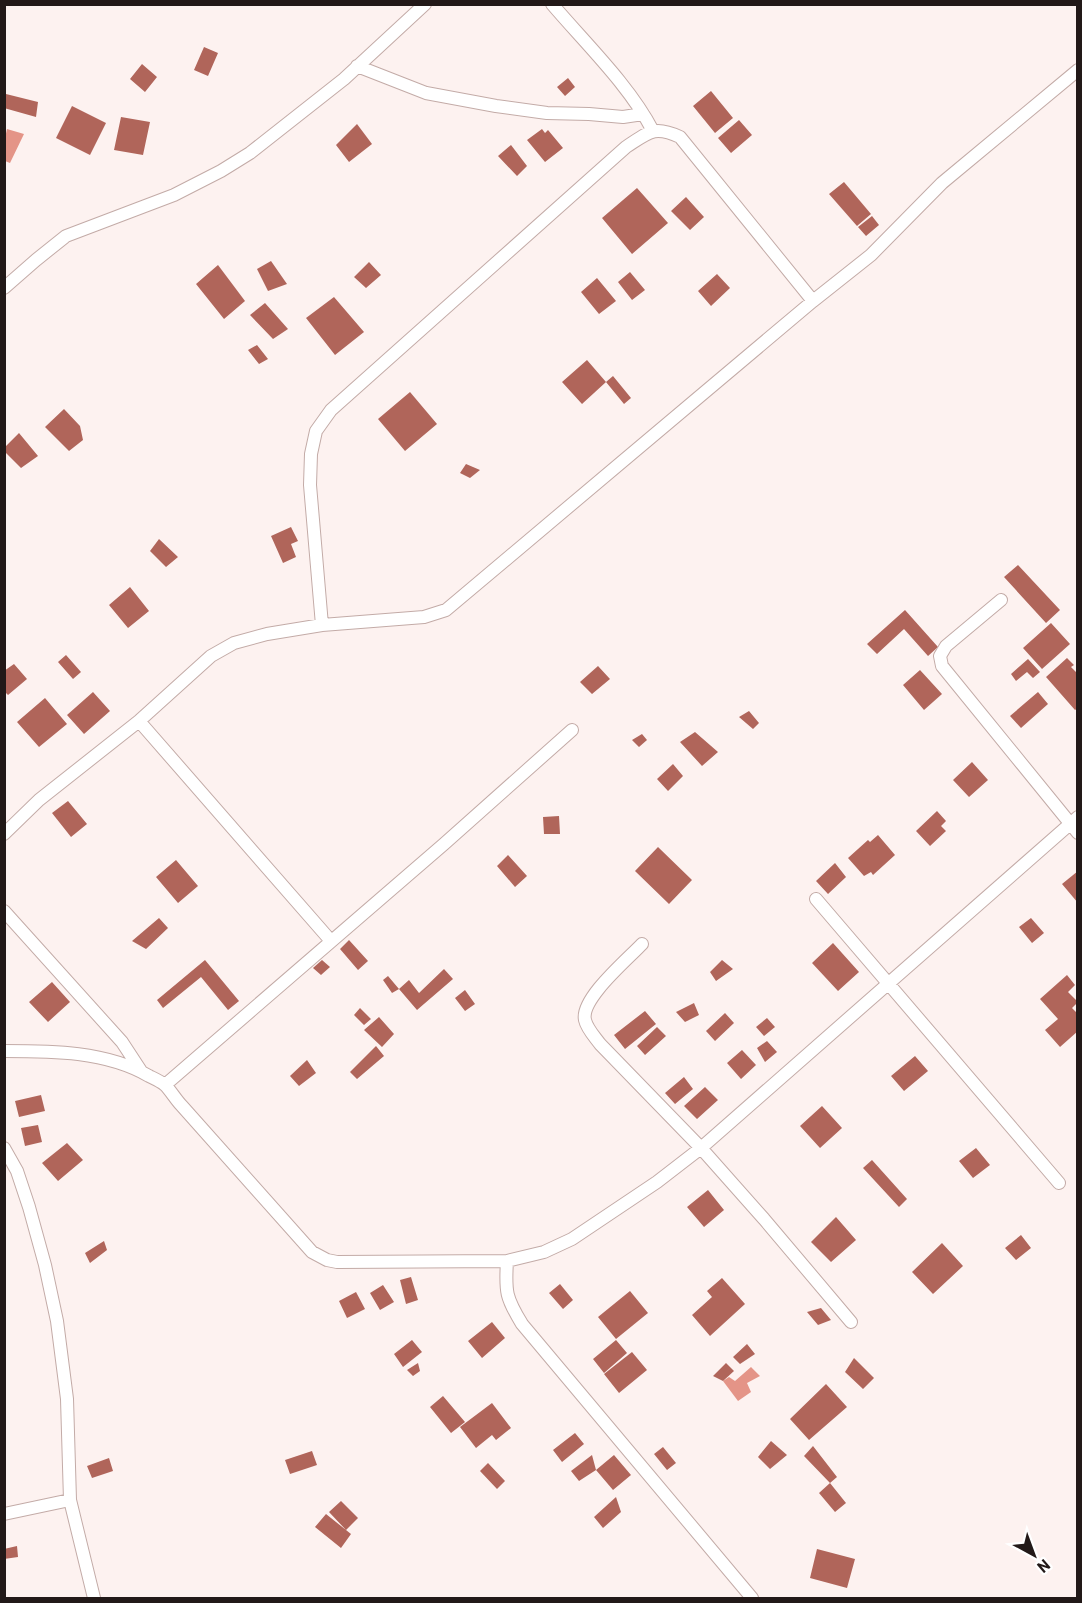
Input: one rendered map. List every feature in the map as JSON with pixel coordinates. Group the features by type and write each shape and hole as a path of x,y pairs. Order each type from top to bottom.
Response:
{"street":[{"path":"4,288 66,236 174,195 250,153 344,79 425,4"},
{"path":"552,4 622,85 653,131"},
{"path":"357,66 426,93 496,106 547,113 622,117 643,114"},
{"path":"4,834 39,800 140,721 211,656 234,643 267,634 322,625 424,617 446,610 813,301 871,255 942,183 1075,77"},
{"path":"322,625 310,484 311,454 316,431 331,410 626,147 653,131 665,131 680,137 813,301"},
{"path":"4,1052 42,1051 98,1057 122,1063 165,1085 312,1252 327,1260 357,1262 507,1261 544,1252 572,1239 647,1189 701,1148 887,983 1075,825 942,666 940,656 946,646 1001,600"},
{"path":"140,721 331,941"},
{"path":"165,1085 572,730"},
{"path":"816,899 1059,1184"},
{"path":"4,911 122,1042 141,1071"},
{"path":"642,944 592,996 586,1007 584,1018 589,1030 701,1148 851,1322"},
{"path":"4,1148 17,1171 29,1207 57,1321 67,1398 70,1500 94,1599"},
{"path":"507,1261 506,1287 510,1304 522,1324 752,1599"},
{"path":"4,1514 70,1500"}],"shaded area":[{"path":"7,129 24,134 10,163 5,161"},
{"path":"751,1367 760,1376 747,1383 751,1392 738,1401 723,1381 729,1377 735,1381"}],"building":[{"path":"204,47 218,53 208,76 194,70"},
{"path":"142,64 157,77 145,92 130,79"},
{"path":"568,78 575,87 565,96 557,87"},
{"path":"711,91 733,118 715,133 693,106"},
{"path":"6,94 38,102 36,117 4,108"},
{"path":"72,106 106,123 90,155 56,138"},
{"path":"121,117 150,122 143,155 114,150"},
{"path":"739,120 752,135 731,153 718,138"},
{"path":"357,124 372,144 349,162 336,145"},
{"path":"542,129 545,133 548,130 563,148 545,162 527,140"},
{"path":"511,145 527,166 517,176 498,156"},
{"path":"844,182 871,214 857,226 829,194"},
{"path":"637,188 668,223 632,254 602,218"},
{"path":"686,197 704,217 690,230 671,211"},
{"path":"872,216 879,225 866,236 858,227"},
{"path":"271,261 287,284 268,291 257,269"},
{"path":"369,262 381,275 366,288 354,277"},
{"path":"218,265 245,301 224,319 196,284"},
{"path":"630,272 645,290 632,300 618,282"},
{"path":"717,274 730,288 711,306 698,291"},
{"path":"597,278 616,301 599,314 581,292"},
{"path":"334,297 364,332 335,355 306,318"},
{"path":"265,303 288,329 273,339 250,315"},
{"path":"257,345 268,359 259,364 248,350"},
{"path":"587,360 606,382 582,404 562,382"},
{"path":"613,376 631,398 624,404 606,382"},
{"path":"410,392 437,424 405,451 378,419"},
{"path":"64,409 80,426 83,440 69,451 45,427"},
{"path":"19,433 38,456 21,468 5,452 5,447"},
{"path":"466,464 480,470 470,478 460,473"},
{"path":"291,527 298,541 291,544 296,557 283,563 271,536"},
{"path":"159,539 178,557 166,567 150,551"},
{"path":"1018,565 1060,610 1046,623 1004,577"},
{"path":"130,587 149,611 128,628 109,605"},
{"path":"905,610 938,647 928,656 904,629 877,654 867,644"},
{"path":"1051,623 1070,644 1042,669 1023,648"},
{"path":"66,655 81,672 73,679 58,662"},
{"path":"1067,658 1074,665 1071,667 1078,674 1078,708 1075,710 1046,677"},
{"path":"1028,659 1040,672 1033,678 1027,672 1016,681 1011,674"},
{"path":"14,664 27,679 8,695 4,691 4,671"},
{"path":"598,666 610,679 592,694 580,682"},
{"path":"920,670 942,694 924,710 903,685"},
{"path":"93,692 110,711 84,734 67,715"},
{"path":"1038,692 1048,704 1021,728 1010,716"},
{"path":"45,698 67,724 39,747 17,722"},
{"path":"749,711 759,723 753,729 739,717"},
{"path":"695,732 718,752 702,766 680,742"},
{"path":"642,734 647,740 639,747 632,740"},
{"path":"972,762 988,780 969,797 953,780"},
{"path":"673,764 683,776 668,791 657,779"},
{"path":"68,801 87,824 71,837 52,813"},
{"path":"937,811 946,821 941,826 946,831 930,846 916,831"},
{"path":"559,816 560,834 544,834 543,817"},
{"path":"878,835 895,855 873,875 871,872 864,876 848,858 868,840 870,842"},
{"path":"658,847 692,880 669,904 635,871"},
{"path":"508,855 527,876 515,887 497,866"},
{"path":"176,860 198,886 178,903 156,877"},
{"path":"835,863 846,877 828,894 816,881"},
{"path":"1078,871 1078,903 1062,884"},
{"path":"159,918 168,928 146,949 132,941"},
{"path":"1031,918 1044,933 1032,943 1019,927"},
{"path":"349,940 368,961 358,970 340,949"},
{"path":"833,943 859,972 838,991 812,963"},
{"path":"205,960 239,1001 228,1010 201,977 163,1008 157,1000"},
{"path":"322,960 330,967 321,975 313,968"},
{"path":"722,960 733,969 716,981 710,972"},
{"path":"444,969 453,979 417,1010 399,989 409,980 419,993"},
{"path":"1067,975 1075,985 1068,992 1078,1002 1072,1008 1078,1014 1078,1031 1060,1047 1045,1030 1058,1019 1040,999"},
{"path":"388,976 399,989 392,993 383,980"},
{"path":"52,982 70,1002 48,1022 29,1002"},
{"path":"465,990 475,1004 465,1011 455,998"},
{"path":"694,1003 699,1015 685,1022 676,1012"},
{"path":"360,1008 371,1019 364,1025 354,1015"},
{"path":"645,1011 656,1024 625,1049 614,1035"},
{"path":"725,1013 734,1023 715,1041 706,1031"},
{"path":"379,1017 394,1034 382,1047 364,1030"},
{"path":"767,1018 775,1027 764,1036 756,1027"},
{"path":"657,1027 666,1036 645,1055 637,1046"},
{"path":"767,1041 777,1052 765,1062 757,1048"},
{"path":"376,1046 384,1056 357,1079 350,1072"},
{"path":"742,1050 756,1065 741,1079 727,1063"},
{"path":"915,1056 928,1071 904,1091 891,1076"},
{"path":"307,1060 316,1073 299,1086 290,1076"},
{"path":"684,1077 693,1089 675,1104 665,1093"},
{"path":"705,1087 718,1100 697,1119 684,1106"},
{"path":"41,1095 45,1111 19,1117 15,1101"},
{"path":"822,1106 842,1128 820,1148 800,1126"},
{"path":"38,1125 42,1142 25,1146 21,1128"},
{"path":"67,1143 83,1160 58,1181 42,1163"},
{"path":"976,1148 990,1165 973,1178 959,1161"},
{"path":"872,1160 907,1199 899,1207 863,1168"},
{"path":"708,1190 724,1210 704,1227 687,1207"},
{"path":"836,1217 856,1240 831,1262 811,1242"},
{"path":"1021,1235 1031,1248 1016,1260 1005,1248"},
{"path":"104,1241 107,1250 90,1263 85,1253"},
{"path":"942,1243 963,1266 933,1294 912,1272"},
{"path":"411,1277 418,1300 406,1304 400,1280"},
{"path":"722,1278 745,1304 710,1336 692,1315 712,1297 707,1291"},
{"path":"560,1284 573,1300 563,1309 549,1293"},
{"path":"383,1285 394,1302 380,1310 370,1293"},
{"path":"630,1291 648,1313 616,1339 598,1317"},
{"path":"356,1292 365,1309 347,1318 339,1301"},
{"path":"821,1308 831,1320 818,1325 807,1312"},
{"path":"492,1322 505,1338 482,1358 468,1341"},
{"path":"412,1340 422,1352 403,1367 394,1354"},
{"path":"616,1340 627,1353 604,1373 593,1359"},
{"path":"747,1344 755,1354 740,1364 733,1357"},
{"path":"632,1352 647,1370 619,1393 604,1374"},
{"path":"854,1358 874,1378 863,1389 845,1372"},
{"path":"418,1363 420,1371 413,1376 407,1370"},
{"path":"726,1363 734,1371 723,1381 713,1376"},
{"path":"826,1384 847,1407 809,1440 790,1419"},
{"path":"443,1396 465,1422 451,1433 430,1407"},
{"path":"492,1403 511,1428 496,1440 492,1435 476,1448 460,1427"},
{"path":"575,1433 584,1444 562,1462 553,1450"},
{"path":"771,1441 787,1455 770,1469 758,1457"},
{"path":"813,1446 837,1477 830,1483 804,1456"},
{"path":"663,1447 676,1463 667,1470 654,1454"},
{"path":"312,1451 317,1465 290,1474 285,1460"},
{"path":"592,1455 596,1470 579,1481 571,1471"},
{"path":"614,1455 631,1475 613,1490 596,1470"},
{"path":"109,1458 113,1471 92,1478 87,1466"},
{"path":"488,1463 505,1481 497,1489 480,1471"},
{"path":"830,1483 846,1503 835,1512 819,1493"},
{"path":"616,1497 621,1512 603,1528 594,1517"},
{"path":"341,1501 358,1518 346,1530 329,1512"},
{"path":"326,1514 351,1534 341,1548 315,1527"},
{"path":"17,1546 18,1557 4,1559 4,1549"},
{"path":"817,1549 855,1559 847,1588 810,1578"}]}
